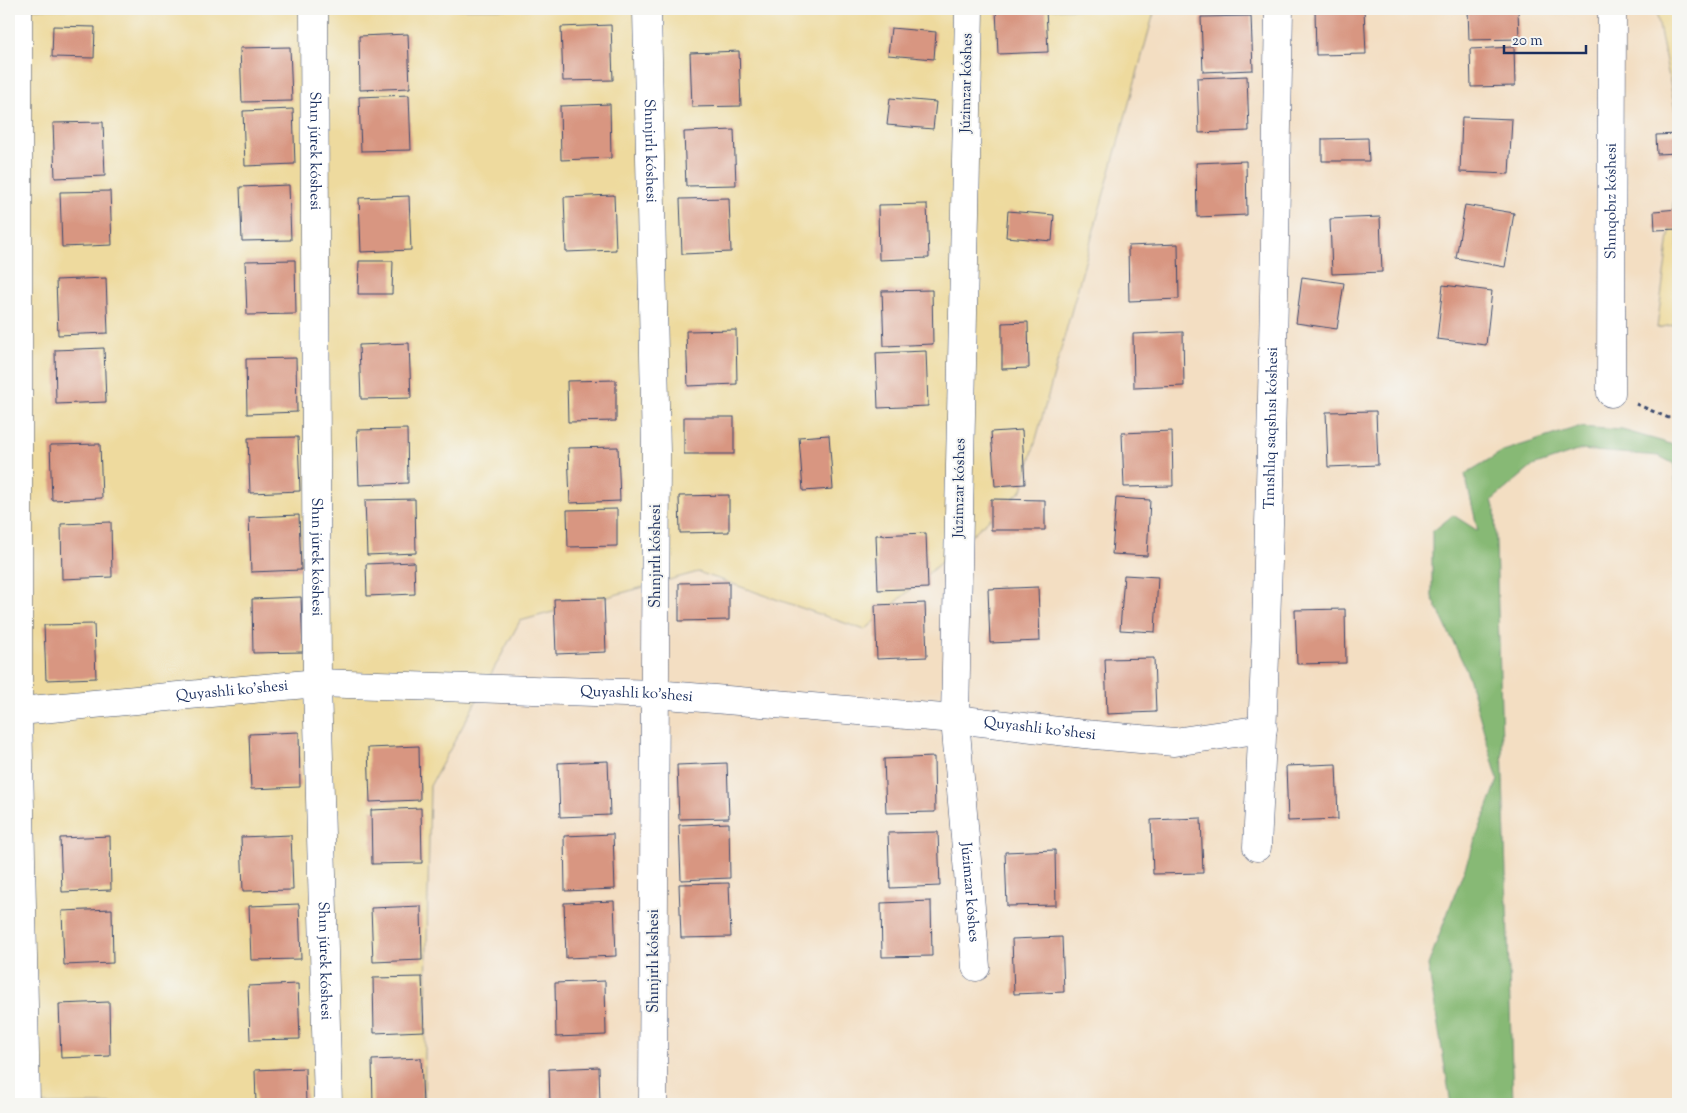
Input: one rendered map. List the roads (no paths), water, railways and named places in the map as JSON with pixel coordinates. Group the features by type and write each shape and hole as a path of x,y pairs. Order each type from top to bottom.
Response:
{"street":[{"path":"18,9 13,711 26,1104"},
{"name":"Shın júrek kóshesi","path":"314,9 317,683 328,1104"},
{"name":"Shınjırlı kóshesi","path":"648,9 656,453 653,1104"},
{"name":"Júzimzar kóshes","path":"969,9 955,719 976,967"},
{"name":"Tınıshlıq saqshısı kóshesi","path":"1257,847 1263,729 1279,9"},
{"name":"Shınqobız kóshesi","path":"1611,393 1612,9"},
{"name":"Quyashli ko'shesi","path":"13,711 317,683 655,694 955,719 1174,742 1263,729"}]}
